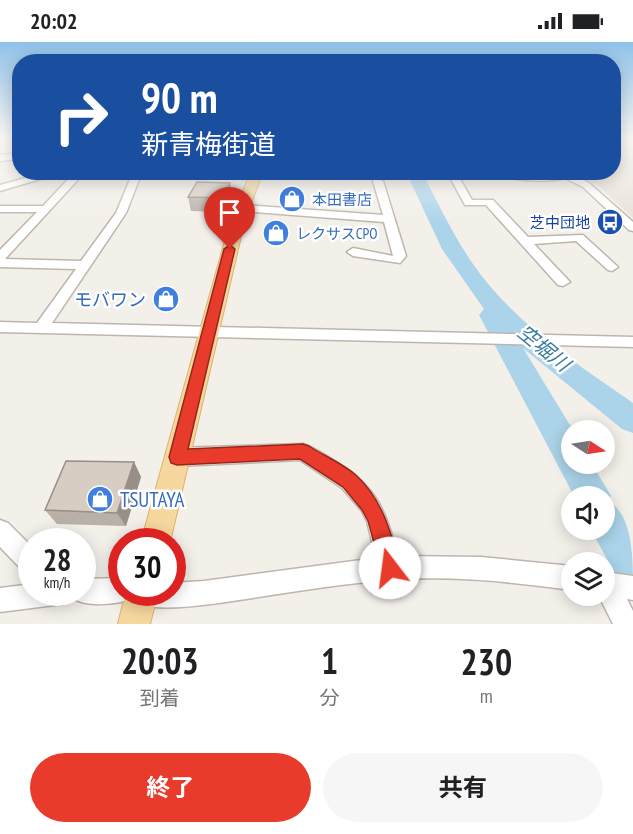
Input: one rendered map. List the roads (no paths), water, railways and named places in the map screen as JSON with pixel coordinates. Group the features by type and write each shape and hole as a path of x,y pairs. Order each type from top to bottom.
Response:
{"main road":[{"path":"159,528 242,208 254,180"},
{"path":"134,624 138,606"}],"street":[{"path":"0,188 28,180"},
{"path":"0,207 28,180"},
{"path":"0,257 73,180"},
{"path":"42,327 122,213 135,180"},
{"path":"456,180 469,203 489,202 563,282"},
{"path":"575,180 592,190 633,228"},
{"path":"353,252 396,260 399,256 378,181"},
{"path":"0,207 46,209"},
{"path":"242,208 389,219"},
{"path":"524,241 579,237 612,267"},
{"path":"0,263 85,265"},
{"path":"0,327 633,342"},
{"path":"177,457 303,452 349,481 369,504 377,519 390,568"},
{"path":"0,531 18,550"},
{"path":"186,594 390,568 471,567 561,578"},
{"path":"615,585 633,588"},
{"path":"0,600 18,598"},
{"path":"615,602 626,624"}],"waterway":[{"name":"空堀川","path":"418,180 453,249 489,301 550,357 633,420"},
{"name":"空堀川","path":"491,315 561,439"},
{"name":"空堀川","path":"580,474 587,486"},
{"name":"空堀川","path":"615,536 633,567"}],"place":[{"name":"本田書店","path":"292,199"},
{"name":"芝中団地","path":"610,222"},
{"name":"レクサスCPO","path":"276,233"},
{"name":"モバワン","path":"166,299"},
{"name":"TSUTAYA","path":"100,499"}]}
